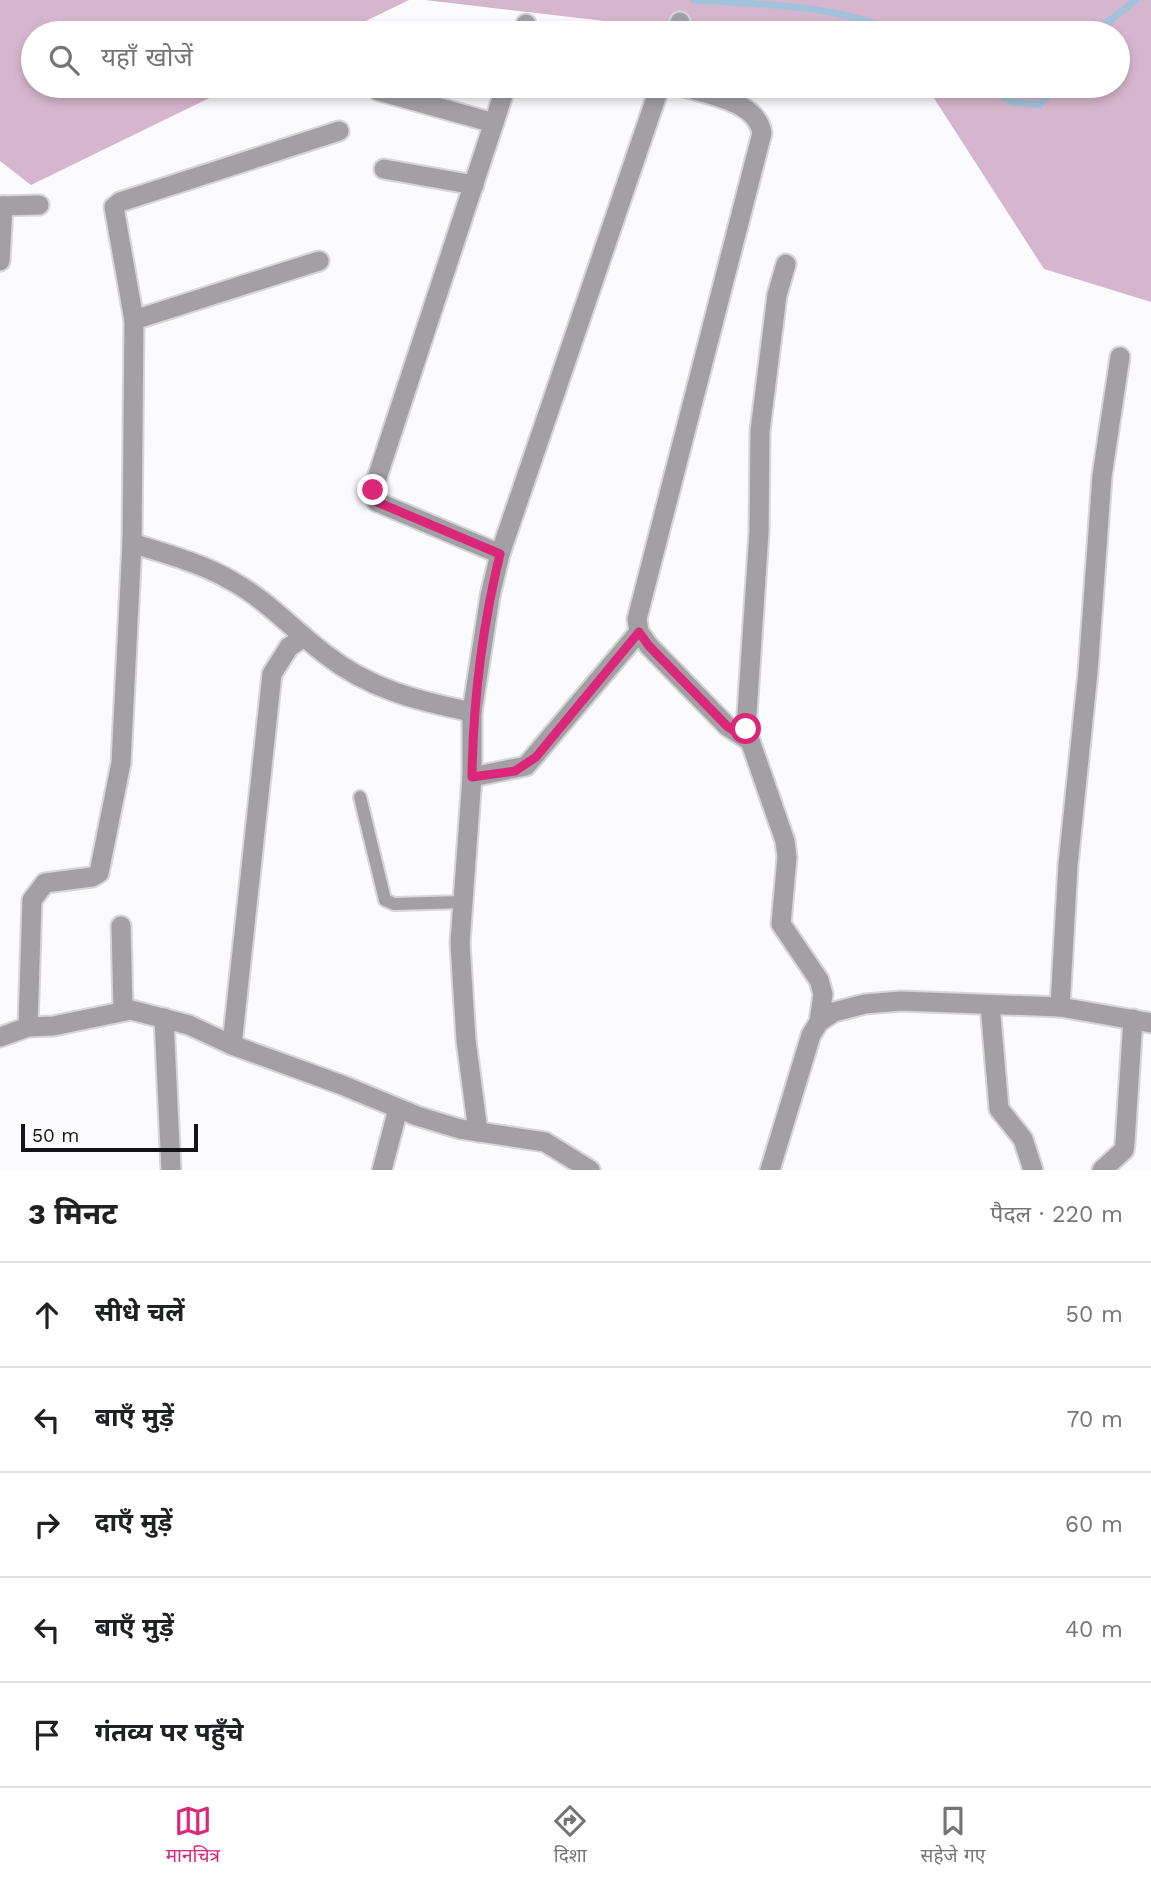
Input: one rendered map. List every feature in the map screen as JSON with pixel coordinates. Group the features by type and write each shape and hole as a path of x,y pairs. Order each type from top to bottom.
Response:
{"street":[{"path":"408,98 494,123"},
{"path":"500,554 377,502 373,497 397,410 502,98"},
{"path":"478,1132 466,1040 460,943 472,777 472,712 490,596 500,554 656,98"},
{"path":"716,98 750,110 760,119 762,132 637,619 639,632 649,646 728,727 747,739"},
{"path":"28,1027 32,900 45,883 92,877 102,866 121,763 132,544 134,320 114,207 120,202 339,131"},
{"path":"384,169 474,185"},
{"path":"0,261 1,206 38,205"},
{"path":"134,320 319,261"},
{"path":"771,1170 807,1048 819,1022 823,994 819,980 781,924 785,841 747,739 759,532 760,431 777,295 786,264"},
{"path":"1060,1007 1068,865 1088,672 1102,476 1120,357"},
{"path":"132,544 198,564 233,581 267,603 304,637 360,678 392,693 472,712"},
{"path":"472,777 515,771 536,757 639,632"},
{"path":"232,1045 272,674 289,647 304,637"},
{"path":"121,926 123,1009"},
{"path":"819,1022 834,1012 865,1004 901,1001 1060,1007 1142,1021 1124,1150 1102,1170"},
{"path":"990,1005 999,1110 1023,1139 1033,1170"},
{"path":"0,1037 28,1027 53,1026 123,1009 164,1018 189,1024 232,1045 398,1109 478,1132 545,1142 590,1170"},
{"path":"164,1018 171,1170"},
{"path":"382,1170 398,1109"}],"lane":[{"path":"360,797 384,900 394,904 463,902"}],"shaded area":[{"path":"0,0 409,0 366,21 21,21 21,98 209,98 31,185 0,161"},
{"path":"425,0 1151,0 1151,302 1044,269 934,98 1130,98 1130,21 605,21"}],"waterway":[{"path":"694,0 824,11 867,21"},
{"path":"1109,21 1136,0"},
{"path":"1006,98 1011,102 1039,105 1046,98"}],"route":[{"path":"373,490 373,497 377,502 500,554 490,596 472,712 472,777 515,771 526,766 639,632 649,646 728,727 747,739 746,729"}]}
